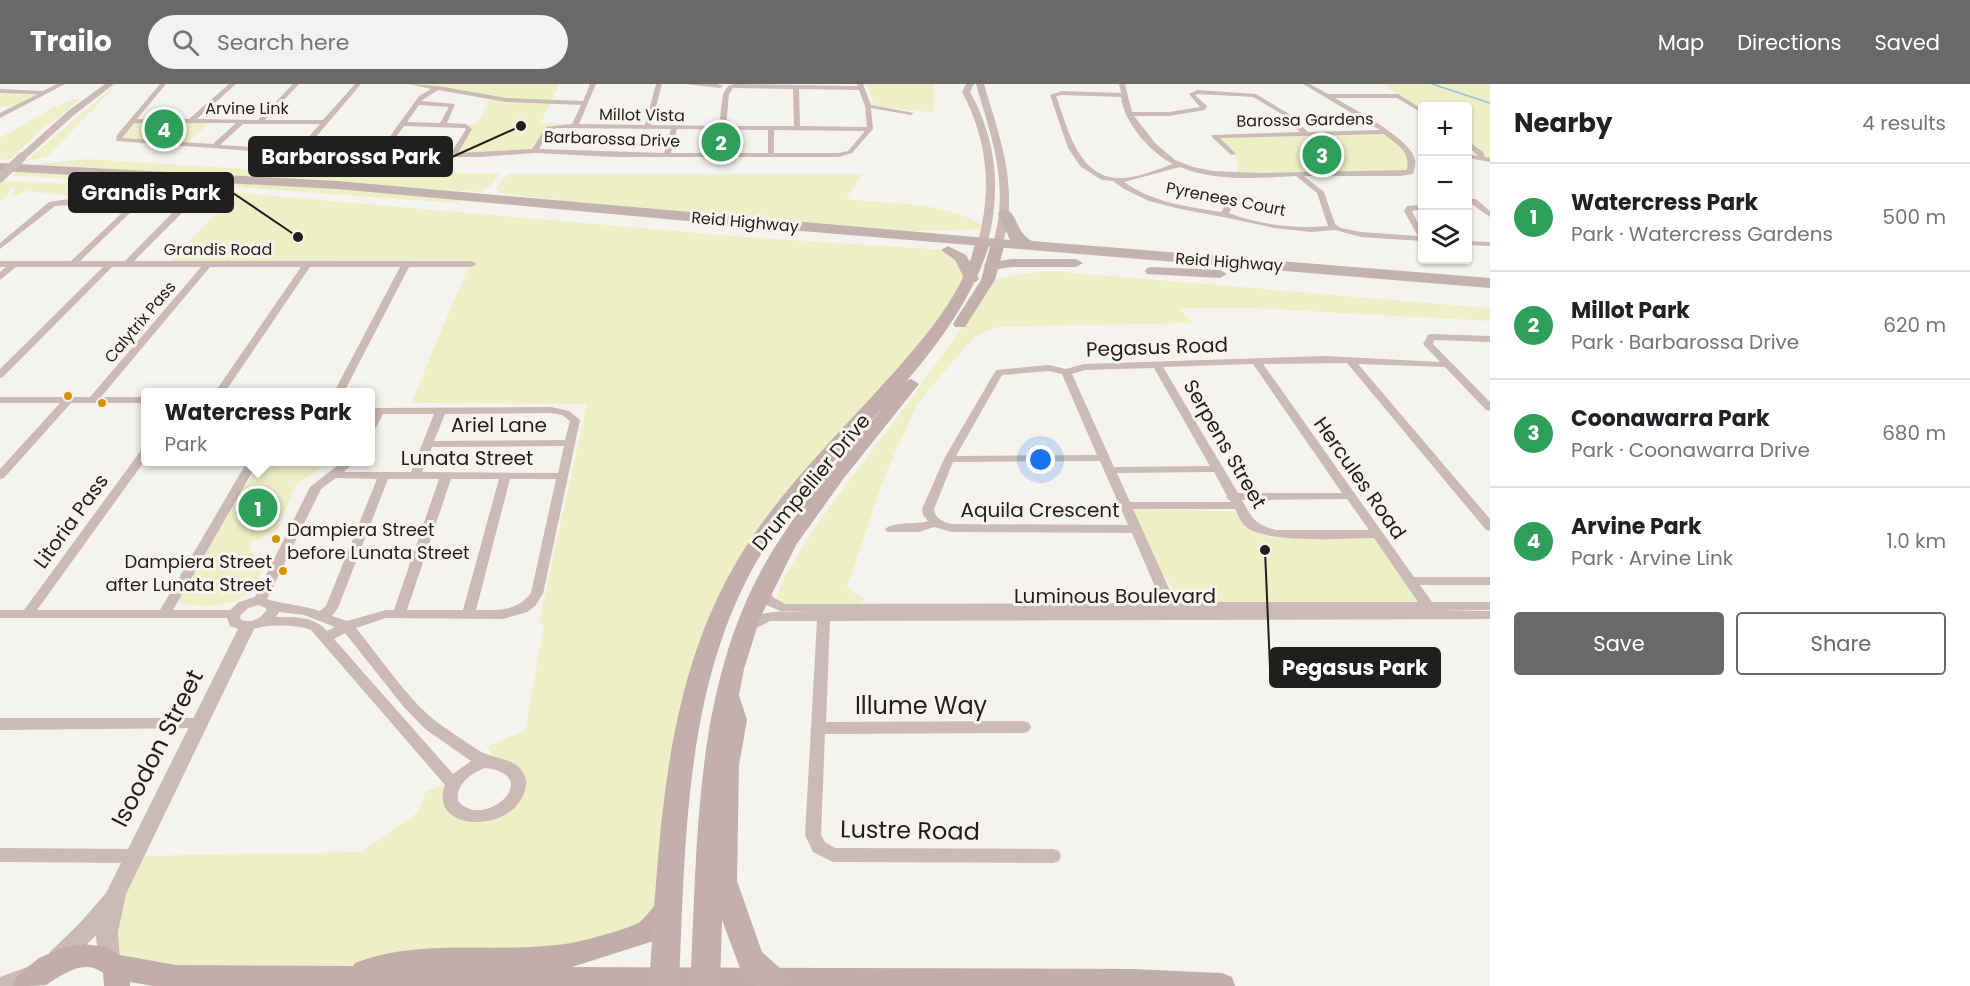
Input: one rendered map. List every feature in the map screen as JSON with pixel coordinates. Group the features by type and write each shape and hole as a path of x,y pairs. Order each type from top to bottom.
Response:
{"highway":[{"name":"Reid Highway","path":"0,167 223,177 454,195 509,206 948,250 1032,246 1490,285"},
{"name":"Reid Highway","path":"0,177 198,186 444,205 509,206 892,234 989,248 1012,263 1069,263 1193,274 1490,285"},
{"path":"1005,213 1017,239 1032,246"},
{"path":"948,250 961,258 971,279"}],"main road":[{"name":"Drumpellier Drive","path":"664,983 675,801 682,744 695,683 724,603 748,558 775,518 887,393 941,327 989,248"},
{"name":"Drumpellier Drive","path":"705,983 712,784 717,735 726,691 744,630 763,586 784,548 810,511 959,326 985,285 989,248"},
{"path":"726,691 735,720 727,765 724,881 731,908 750,959 754,966 772,981"},
{"path":"336,978 423,959 539,960 579,954 648,932 669,906"},
{"path":"40,974 84,954 102,957 113,971 176,978 664,983 1132,982 1222,986"}],"street":[{"path":"0,116 15,106 62,84"},
{"path":"0,177 71,113 110,84"},
{"name":"Barbarossa Drive","path":"163,84 118,140 380,155 453,155 534,151 667,155 844,154 849,152 870,129"},
{"path":"191,121 233,84"},
{"path":"259,122 296,84"},
{"path":"299,152 358,84"},
{"path":"412,84 506,100 585,103"},
{"path":"575,126 593,84"},
{"path":"647,128 659,84"},
{"path":"688,84 704,84"},
{"path":"700,84 861,86 868,106 870,129"},
{"path":"970,84 966,92 975,105 992,176 989,248"},
{"path":"980,84 1003,164 1006,190 1005,213 989,248"},
{"path":"1122,84 1126,95 1125,103 1130,114 1159,152 1179,165 1226,175 1407,173 1410,172 1411,156"},
{"path":"1306,84 1372,120 1411,156 1418,156"},
{"path":"722,129 729,86"},
{"path":"796,86 797,129"},
{"path":"380,155 422,97 438,88"},
{"path":"0,91 45,93"},
{"name":"Pyrenees Court","path":"1126,95 1062,93 1053,95 1071,148 1084,165 1105,178 1116,180 1123,186 1158,201 1223,214 1240,220 1311,230 1335,228 1350,232 1418,238"},
{"path":"1130,114 1203,110 1204,106 1192,93 1254,95 1287,115 1306,134"},
{"path":"1325,96 1398,96 1418,108"},
{"path":"417,103 453,105 443,124"},
{"path":"0,106 15,106"},
{"path":"868,106 911,113"},
{"name":"Arvine Link","path":"132,121 326,122"},
{"path":"214,147 241,122"},
{"path":"402,124 463,125 469,129 453,155"},
{"name":"Millot Vista","path":"534,151 548,128 575,126 674,129 870,129"},
{"path":"667,155 674,129"},
{"path":"771,129 771,155"},
{"name":"Barossa Gardens","path":"1233,154 1214,136 1386,132"},
{"path":"1472,147 1481,153 1481,157"},
{"path":"1472,156 1490,160"},
{"path":"1116,180 1125,180 1179,165"},
{"path":"1298,174 1320,192 1331,225 1335,228"},
{"path":"0,247 52,204 72,200 130,207 147,205 180,210 127,264"},
{"path":"1473,201 1486,212"},
{"path":"1223,214 1231,202"},
{"path":"73,264 130,207"},
{"path":"1418,207 1410,208 1408,211 1418,230"},
{"path":"1472,243 1490,244"},
{"name":"Grandis Road","path":"0,264 472,264"},
{"path":"0,277 14,264"},
{"path":"0,375 110,264"},
{"name":"Calytrix Pass","path":"94,399 208,264"},
{"path":"223,388 307,264"},
{"path":"342,388 406,264"},
{"path":"1490,339 1441,336 1431,337 1428,344 1490,408"},
{"path":"1350,360 1490,527"},
{"name":"Pegasus Road","path":"1173,611 1134,529 1068,373 1077,368 1256,361 1350,360 1443,365"},
{"name":"Hercules Road","path":"1256,361 1432,611"},
{"name":"Serpens Street","path":"1157,365 1216,470 1249,523 1270,533 1377,534"},
{"name":"Aquila Crescent","path":"1068,373 1049,369 999,372 950,459 928,509 930,517 935,523 957,529 1134,529"},
{"path":"0,400 141,399"},
{"path":"0,476 68,400"},
{"path":"327,637 347,626 386,614 503,615 518,612 530,605 537,594 575,420 565,413 551,410 375,412"},
{"path":"415,476 440,412"},
{"name":"Ariel Lane","path":"429,444 570,443"},
{"name":"Litoria Pass","path":"28,614 141,458"},
{"path":"950,459 1103,458"},
{"path":"164,613 252,466"},
{"path":"260,601 316,488 344,466"},
{"path":"1108,470 1216,470"},
{"name":"Lunata Street","path":"334,475 563,476"},
{"path":"323,616 332,608 384,476"},
{"path":"399,614 446,476"},
{"path":"468,615 505,476"},
{"path":"1124,506 1350,496"},
{"path":"891,529 919,528 935,523"},
{"path":"1411,581 1490,581"},
{"name":"Luminous Boulevard","path":"763,586 767,600 783,608 961,612"},
{"path":"248,621 246,604 260,601 269,603 273,608 306,611 347,626 430,725 484,762"},
{"name":"Luminous Boulevard","path":"1432,611 1490,606"},
{"path":"248,621 272,615 273,608"},
{"name":"Luminous Boulevard","path":"744,630 765,618 961,612 1432,611 1490,615"},
{"path":"0,614 164,613 248,621 299,621 316,627 452,783"},
{"name":"Lustre Road","path":"824,616 813,836 819,847 832,855 1053,856"},
{"name":"Isoodon Street","path":"113,971 107,932 116,894 248,621"},
{"path":"0,724 200,723"},
{"name":"Illume Way","path":"818,728 1024,727"},
{"path":"484,762 505,764 518,776 518,793 506,807 485,816 464,814 451,801 452,783 465,769 484,762"},
{"path":"0,855 134,856"},
{"name":"Isoodon Street","path":"40,974 87,931 116,894"},
{"path":"0,985 40,974"}],"green space":[{"path":"116,84 48,156 26,161"},
{"path":"412,84 559,84 541,123 576,124 551,127 534,151 453,155 469,129 466,126 477,123 490,98"},
{"path":"867,84 934,84 934,111 923,112 874,106"},
{"path":"1383,84 1490,84 1490,160 1472,147 1472,102 1418,102 1418,109"},
{"path":"0,91 45,93 15,107 0,106"},
{"path":"75,99 80,100 42,129 10,159 0,160 0,138 52,108"},
{"path":"132,121 211,121 184,146 118,140"},
{"path":"704,129 740,130 739,155 700,155"},
{"path":"1386,132 1409,152 1410,172 1238,176 1236,156 1214,136"},
{"path":"87,159 296,172 500,173 491,185 480,192 35,164"},
{"path":"18,170 334,187 462,200 456,203 163,182 12,176"},
{"path":"508,174 863,174 846,199 933,208 967,217 982,225 978,230 912,231 598,205 499,193 496,188"},
{"path":"0,182 195,189 746,237 948,250 971,279 960,300 806,483 718,615 669,906 630,939 399,963 180,978 102,957 134,856 361,852 418,812 426,791 452,783 450,792 464,814 497,813 523,778 495,762 487,746 525,731 544,625 539,621 587,404 411,403 471,260 171,262 218,211 26,191 19,195 10,195 16,188 10,187 8,195 0,202"},
{"path":"1052,271 1490,308 1490,321 1249,308 1180,308 1192,323 998,327 975,336 917,404 882,483 847,587 864,599 860,607 784,607 775,601 784,577 816,525 997,279 1018,274"},
{"path":"258,466 324,466 295,486 278,529 253,542 249,549 260,563 261,572 248,593 230,602 211,606 192,605 177,599 242,485 247,485"},
{"path":"1129,509 1234,511 1252,530 1276,538 1374,538 1420,602 1257,604 1196,600 1182,595 1164,577"}],"waterway":[{"path":"1432,84 1490,103"}],"place":[{"name":"Barbarossa Park","path":"521,126"},
{"name":"Arvine Park","path":"164,129"},
{"name":"Millot Park","path":"721,142"},
{"name":"Coonawarra Park","path":"1322,155"},
{"name":"Grandis Park","path":"298,237"},
{"name":"Watercress Park","path":"258,508"},
{"name":"Dampiera Street before Lunata Street","path":"276,539"},
{"name":"Pegasus Park","path":"1265,550"},
{"name":"Dampiera Street after Lunata Street","path":"283,571"}]}
